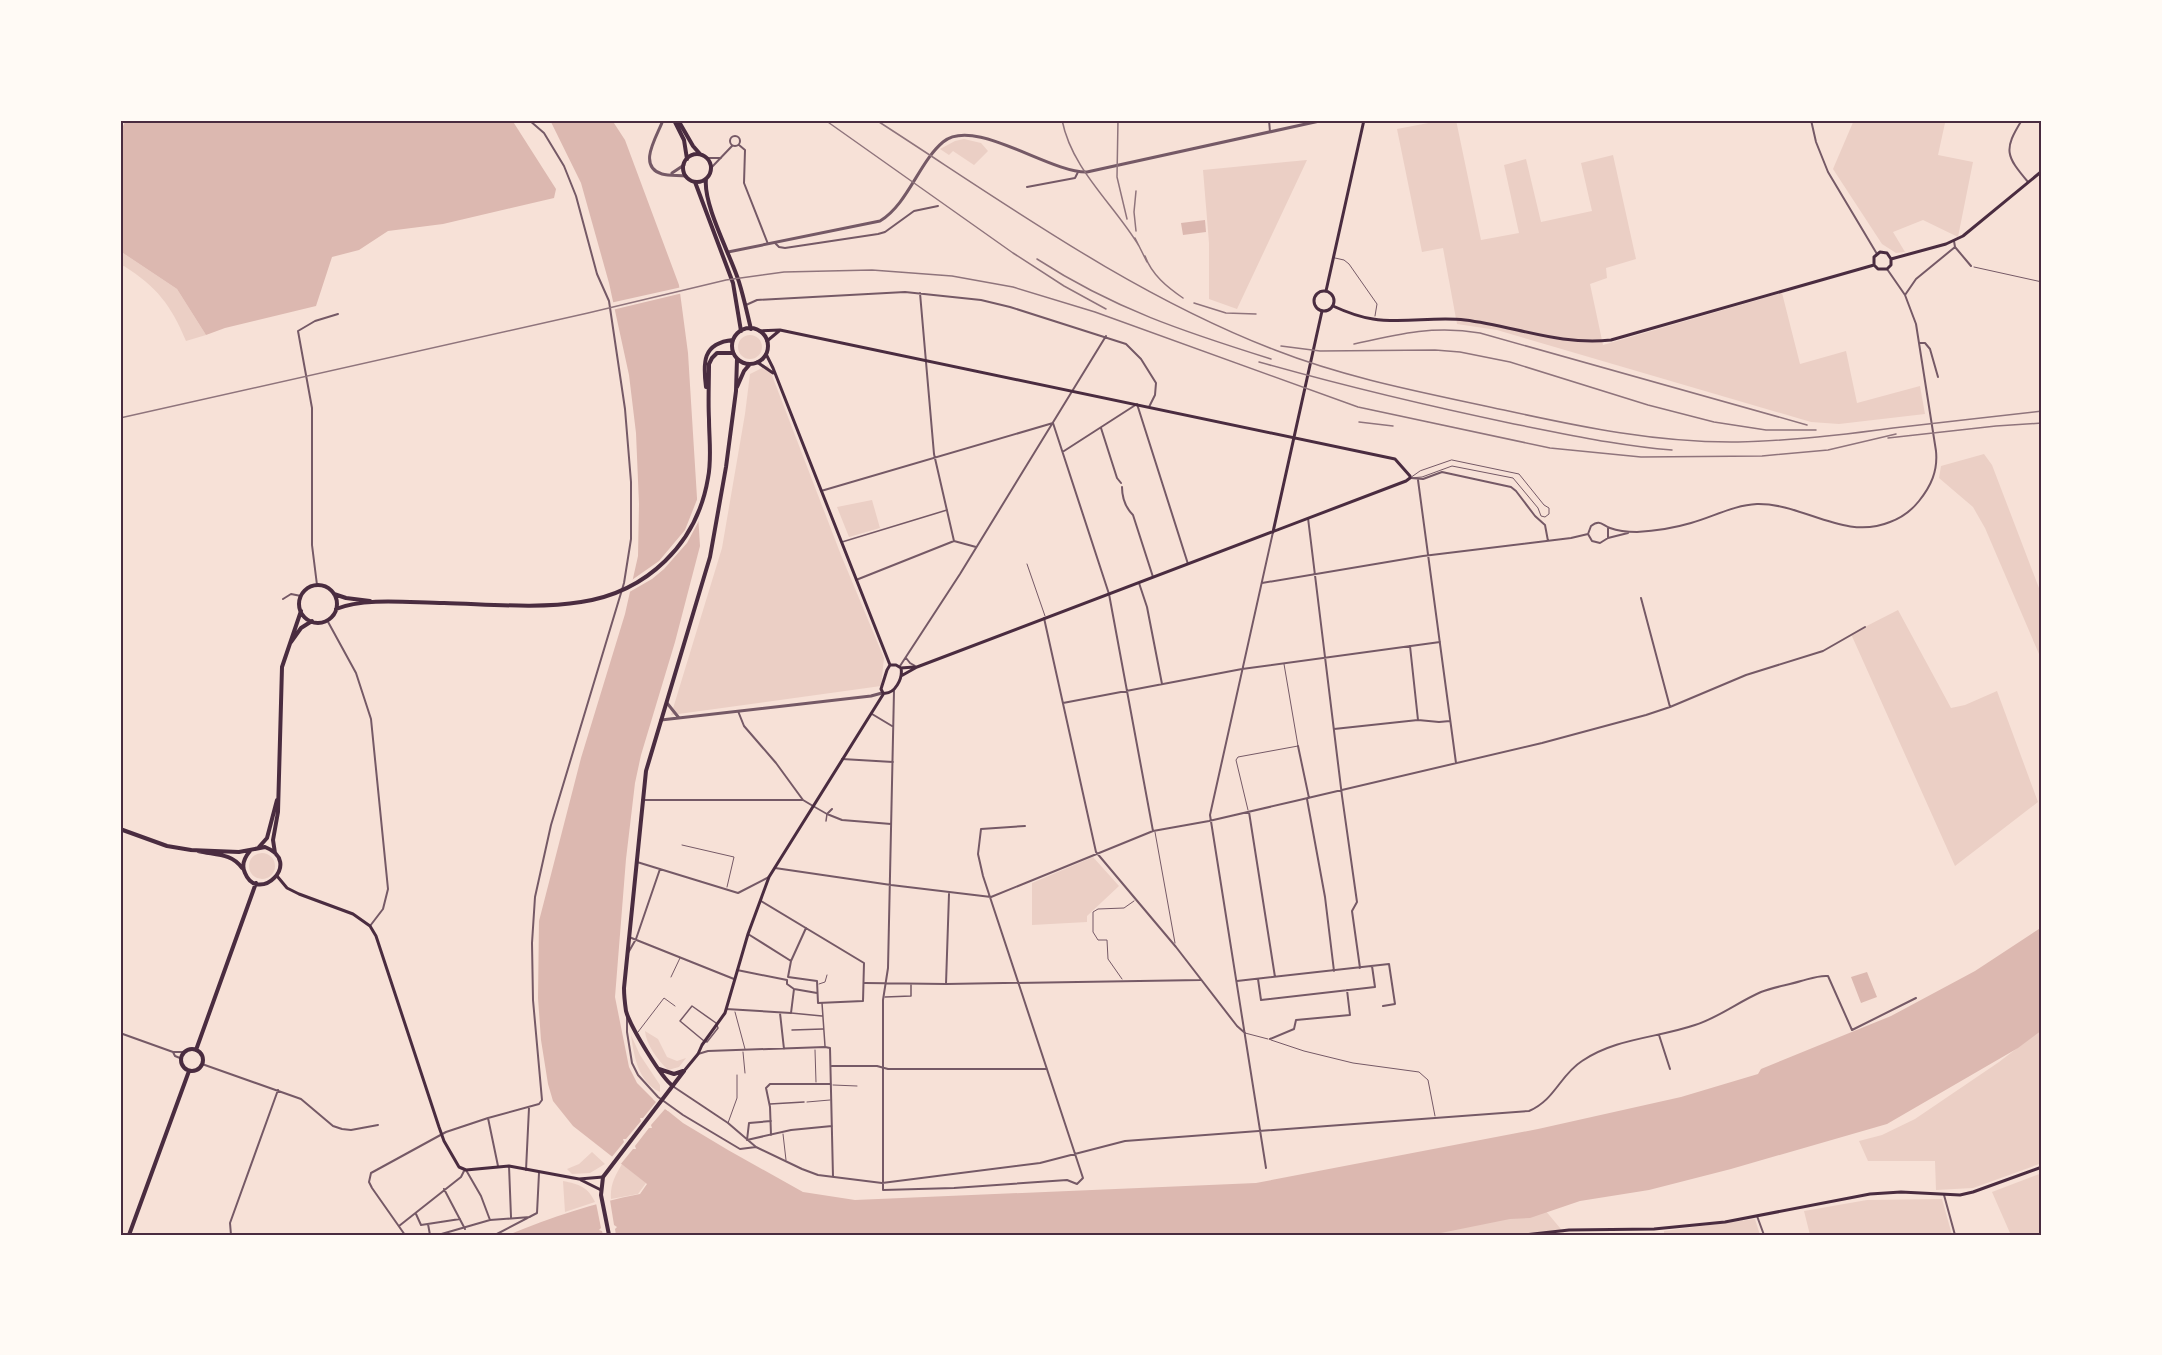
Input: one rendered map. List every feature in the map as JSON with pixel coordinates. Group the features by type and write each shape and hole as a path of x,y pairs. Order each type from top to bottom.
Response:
{"main road":[{"path":"676,120 700,154 706,158 711,168 706,179 706,188 715,221 746,305 751,328"},
{"path":"676,120 684,140 687,159"},
{"path":"1326,291 1364,120"},
{"path":"700,154 687,159 684,165 686,176 695,182 733,283 741,331"},
{"path":"1891,259 1954,241 1963,236 2042,171"},
{"path":"695,182 706,179"},
{"path":"1887,253 1891,259 1891,265 1887,269 1878,269 1874,265 1877,254 1887,253"},
{"path":"1333,306 1374,320 1464,320 1500,325 1538,336 1603,341 1874,265"},
{"path":"1326,291 1334,296 1333,306 1322,311 1316,307 1314,301 1316,294 1326,291"},
{"path":"1273,532 1322,311"},
{"path":"708,399 703,365 705,356 712,348 733,340 741,331 751,328 759,331 780,330 1395,459 1410,478 917,667 901,676"},
{"path":"767,342 780,330"},
{"path":"759,331 767,342 766,354 891,664 900,667 917,667"},
{"path":"733,340 733,353 737,359 750,364 758,362 766,354"},
{"path":"120,829 167,846 237,860 251,881 267,883 276,876 280,864 273,840 278,812 282,667 300,611 301,596 308,588 317,585 327,587 334,594 346,598 380,602 580,603 616,593 640,581 674,553 688,535 699,510 709,475 709,364 717,353 733,353"},
{"path":"673,1086 658,1069 627,1014 624,988 646,771 710,556 719,514 736,391 737,359"},
{"path":"758,362 775,374"},
{"path":"736,391 744,371 750,364"},
{"path":"334,594 336,609"},
{"path":"300,611 312,621 327,620 336,609 346,605 380,602"},
{"path":"287,648 301,628 312,621"},
{"path":"609,1235 602,1202 603,1177 698,1054 726,1009 748,934 769,877 872,714 883,693 881,689 891,664"},
{"path":"883,693 889,694 894,691 901,676 900,667"},
{"path":"259,847 267,838 279,790"},
{"path":"190,850 250,851 265,847 275,853"},
{"path":"244,872 244,861 250,851"},
{"path":"276,876 287,888 353,914 370,926 381,951 441,1134 455,1161 465,1171 509,1166 579,1179 603,1177"},
{"path":"196,1050 256,883"},
{"path":"190,1049 196,1050 203,1057 199,1069 189,1071 183,1068 180,1058 183,1052 190,1049"},
{"path":"658,1069 672,1074 684,1071"},
{"path":"129,1235 189,1071"},
{"path":"1524,1235 1569,1230 1654,1229 1725,1222 1870,1194 1901,1192 1944,1195 1973,1192 2042,1167"},
{"path":"579,1179 601,1190"}],"street":[{"path":"405,1235 369,1182 371,1173 441,1134 488,1118 529,1108 539,1104 542,1100 533,1000 532,943 535,897 551,825 624,583 629,556 633,519 625,409 609,302 597,274 576,196 564,166 544,133 529,120"},
{"path":"663,120 650,151 651,164 659,172 686,176"},
{"path":"1269,120 1270,132"},
{"path":"728,252 880,221 892,212 937,149 953,136 975,135 1078,172 1093,171 1324,120"},
{"path":"1811,120 1816,142 1828,172 1877,254"},
{"path":"2022,120 2009,143 2009,154 2011,161 2029,183"},
{"path":"732,146 730,140 735,136 740,139 739,145"},
{"path":"711,168 732,146 739,145 745,150 744,183 768,244"},
{"path":"706,158 721,158"},
{"path":"671,175 684,165"},
{"path":"1027,187 1075,178 1078,172"},
{"path":"774,243 785,248 878,234 885,232 914,211 938,206"},
{"path":"1954,241 1955,247 1971,266"},
{"path":"1905,295 1916,279 1955,247"},
{"path":"1630,532 1596,523 1591,526 1588,534 1589,538 1596,543 1603,542 1608,538 1630,532 1680,526 1754,504 1774,506 1848,528 1860,529 1884,525 1907,514 1915,506 1933,479 1937,457 1914,315 1905,295 1887,269"},
{"path":"746,305 758,300 870,292 920,292 981,300 1106,336 1126,344 1153,376 1156,389 1149,407"},
{"path":"920,292 935,457 954,541"},
{"path":"317,585 312,545 312,408 298,330 315,321 338,314"},
{"path":"900,667 1074,391 1106,336"},
{"path":"1920,342 1925,343 1930,349 1938,377"},
{"path":"1062,451 1137,404 1188,564"},
{"path":"821,491 1053,423"},
{"path":"1053,423 1109,594 1154,830"},
{"path":"1101,428 1117,478 1121,483"},
{"path":"1410,478 1418,480 1442,472 1510,487 1545,525 1548,541"},
{"path":"1418,480 1456,763"},
{"path":"1122,487 1122,495 1128,510 1133,515 1153,577"},
{"path":"842,542 948,510"},
{"path":"1308,518 1357,902 1352,910 1360,968"},
{"path":"1608,528 1608,538"},
{"path":"1266,1168 1211,820 1212,805 1273,532"},
{"path":"1261,583 1428,556 1588,534"},
{"path":"856,580 954,541 976,547"},
{"path":"1139,583 1147,607 1162,684"},
{"path":"284,598 291,594 301,596"},
{"path":"1641,598 1670,707"},
{"path":"1045,618 1096,852 1245,1033"},
{"path":"327,620 357,673 371,719 388,889 383,909 370,926"},
{"path":"775,868 991,897 1154,830 1249,812 1578,734 1670,707 1746,675 1823,651 1864,627"},
{"path":"1063,703 1242,669 1440,642"},
{"path":"1410,646 1418,720"},
{"path":"906,658 917,667"},
{"path":"894,691 891,885 888,968 884,996 882,1189 1067,1180 1077,1184 1083,1176 978,854 981,829 1025,826"},
{"path":"660,720 883,693"},
{"path":"666,702 679,718"},
{"path":"738,711 744,726 776,763 803,800 842,820 891,824"},
{"path":"872,714 893,727"},
{"path":"1334,729 1418,720 1450,721"},
{"path":"1299,746 1325,897 1334,971"},
{"path":"842,759 893,762"},
{"path":"642,800 803,800"},
{"path":"826,821 827,814 832,809"},
{"path":"1249,812 1275,977"},
{"path":"636,861 741,892 769,877"},
{"path":"627,956 636,939 660,869"},
{"path":"946,984 949,892"},
{"path":"760,901 864,963 865,994 863,1001 820,1003"},
{"path":"806,928 791,960 787,984 794,989 817,993"},
{"path":"748,934 791,960"},
{"path":"629,937 735,979"},
{"path":"1237,981 1389,964 1395,1004 1383,1006"},
{"path":"1258,979 1261,1000 1375,987 1372,966"},
{"path":"737,970 788,979 817,981 825,1047"},
{"path":"673,1086 728,1123 756,1147 802,1169 833,1177 882,1183 1040,1163 1125,1141 1528,1110 1539,1107 1548,1099 1580,1062 1607,1048 1698,1024 1762,992 1828,976 1851,1030 1916,998"},
{"path":"865,982 946,984 1201,980"},
{"path":"884,996 910,996 911,984"},
{"path":"791,1013 794,989"},
{"path":"1270,1039 1294,1029 1296,1020 1350,1015 1347,990"},
{"path":"708,1051 704,1041 680,1021 692,1006 716,1023 716,1026"},
{"path":"726,1009 822,1016"},
{"path":"780,1012 784,1049"},
{"path":"627,1014 627,1032 633,1063 644,1083 658,1097 713,1134 740,1149 756,1147"},
{"path":"1230,1017 1237,1020 1243,1019"},
{"path":"792,1030 824,1029"},
{"path":"120,1033 173,1052 183,1052"},
{"path":"1659,1034 1670,1069"},
{"path":"698,1054 708,1051 830,1048 833,1177"},
{"path":"173,1052 180,1058"},
{"path":"202,1064 301,1099 333,1126 351,1130 378,1125"},
{"path":"832,1066 1048,1069"},
{"path":"771,1135 770,1104 766,1088 770,1084 831,1085"},
{"path":"231,1235 230,1223 278,1090"},
{"path":"770,1104 804,1102"},
{"path":"526,1170 529,1108"},
{"path":"488,1118 498,1166"},
{"path":"747,1140 749,1124 771,1121"},
{"path":"747,1140 782,1132 832,1126"},
{"path":"509,1166 510,1217"},
{"path":"399,1226 461,1178 465,1171 481,1196 490,1220"},
{"path":"495,1235 537,1213 539,1173"},
{"path":"444,1189 465,1228"},
{"path":"1944,1195 1955,1235"},
{"path":"415,1214 422,1226 460,1219"},
{"path":"1757,1216 1764,1235"},
{"path":"438,1235 490,1220 530,1217"},
{"path":"428,1224 430,1235"}],"lane":[{"path":"1333,258 1344,260 1349,264 1377,304 1374,320"},
{"path":"1971,266 2042,282"},
{"path":"1452,460 1514,473 1522,476 1550,512 1545,517 1541,516 1538,508 1514,478 1455,466 1422,477 1410,478 1420,471 1452,460"},
{"path":"1027,564 1045,618"},
{"path":"1249,812 1236,760 1238,757 1299,746 1284,663"},
{"path":"1154,830 1176,947"},
{"path":"682,845 734,857 727,889"},
{"path":"1122,981 1122,977 1108,959 1107,940 1098,940 1093,932 1093,912 1096,909 1124,908 1136,900"},
{"path":"671,976 681,957"},
{"path":"817,985 825,982 827,975"},
{"path":"637,1034 664,998 675,1006"},
{"path":"734,1011 744,1051 745,1073"},
{"path":"1245,1033 1353,1063 1419,1072 1428,1080 1435,1118"},
{"path":"815,1048 816,1084"},
{"path":"728,1123 737,1098 737,1075"},
{"path":"831,1085 856,1086"},
{"path":"804,1102 831,1100"},
{"path":"782,1132 787,1162"}],"shaded area":[{"path":"126,120 512,120 556,189 554,198 443,224 388,231 359,250 332,257 316,306 225,328 206,335 177,289 120,251 120,132"},
{"path":"550,120 612,120 625,140 679,285 688,353 700,546 635,783 626,859 615,997 629,1067 637,1083 683,1123 803,1192 855,1200 1256,1183 1538,1129 1681,1097 1758,1074 1761,1069 1891,1016 1975,971 2042,927 2042,1030 2018,1048 1887,1124 1649,1190 1580,1201 1530,1218 1510,1219 1431,1235 508,1235 573,1211 640,1194 647,1184 573,1126 553,1101 541,1040 538,998 539,921 581,758 625,614 638,556 639,504 636,433 629,375 609,283 581,183"},
{"path":"1444,120 1456,120 1481,240 1519,233 1504,165 1526,159 1541,222 1592,211 1581,163 1613,155 1636,259 1606,268 1607,278 1590,284 1603,345 1782,293 1800,364 1846,351 1857,403 1920,386 1925,414 1839,424 1811,422 1497,330 1457,324 1443,248 1422,252 1397,129"},
{"path":"1854,120 1945,123 1938,155 1973,162 1958,237 1923,220 1893,232 1905,252 1896,253 1882,244 1833,169"},
{"path":"964,139 981,143 988,151 974,165 953,151 949,155 940,149"},
{"path":"1307,160 1237,309 1209,299 1209,243 1203,170"},
{"path":"1205,220 1206,232 1183,235 1181,223"},
{"path":"120,251 177,289 206,335 186,341 175,317 154,289 124,266 120,267"},
{"path":"750,335 759,338 762,347 759,356 750,359 741,356 738,347 741,338"},
{"path":"768,365 841,555 884,658 881,686 671,715 722,548 750,374"},
{"path":"1984,454 1992,465 2042,596 2042,661 1985,528 1973,507 1939,478 1941,466"},
{"path":"872,500 880,528 849,537 837,507"},
{"path":"1898,610 1951,708 1965,705 1997,691 2038,802 1955,866 1851,634"},
{"path":"262,853 271,857 275,866 271,875 262,879 253,875 249,866 253,857"},
{"path":"1093,857 1119,886 1087,916 1087,922 1032,925 1032,883"},
{"path":"1867,972 1877,997 1861,1003 1851,977"},
{"path":"2042,1029 2042,1163 1973,1188 1936,1190 1935,1161 1868,1161 1859,1141 1882,1135 1915,1119 1999,1062"},
{"path":"645,1031 658,1039 667,1057 677,1061 686,1058 679,1067 668,1070 664,1066 650,1047"},
{"path":"631,1035 640,1055 660,1085 660,1092 647,1082 638,1068"},
{"path":"592,1152 605,1164 590,1173 572,1174 567,1169 579,1164"},
{"path":"622,1164 646,1183 638,1194 611,1199 613,1181"},
{"path":"2042,1173 2042,1235 2006,1235 2010,1233 1992,1192"},
{"path":"563,1181 582,1187 595,1202 565,1212"},
{"path":"1942,1199 1952,1235 1872,1233 1868,1235 1810,1235 1804,1211 1867,1200"},
{"path":"1545,1210 1565,1234 1420,1235"},
{"path":"1755,1219 1760,1235 1664,1235 1664,1231"}],"pier":[{"path":"682,287 683,293 612,310 610,303"},
{"path":"700,492 701,517 687,543 664,569 626,594 629,582 659,561 685,530"},
{"path":"655,1097 669,1108 668,1111 665,1109 651,1125 652,1128 649,1128 635,1146 636,1149 633,1149 620,1165 611,1158 624,1142 623,1139 626,1139 641,1121 640,1118 643,1118 656,1102 653,1099"},
{"path":"610,1200 614,1225 617,1227 616,1235 603,1235 599,1230 601,1228 596,1203"}],"railway":[{"path":"825,120 1013,253 1064,286 1106,309"},
{"path":"876,120 1070,245 1170,302 1275,350 1388,385 1591,428 1649,437 1708,442 1816,437 2042,411"},
{"path":"1062,120 1067,138 1084,171 1139,246"},
{"path":"1118,120 1117,177 1127,219"},
{"path":"1136,191 1134,212 1136,231"},
{"path":"1135,238 1147,262"},
{"path":"1145,256 1161,280 1183,298"},
{"path":"1037,259 1094,292 1151,318 1271,359"},
{"path":"120,418 726,280 784,272 872,270 952,276 1013,287 1095,312 1358,407 1550,448 1641,457 1762,456 1828,450 1896,434"},
{"path":"1194,303 1226,313 1256,314"},
{"path":"1354,344 1432,330 1480,333 1807,425"},
{"path":"1281,346 1320,351 1435,350 1460,352 1510,362 1648,405 1714,422 1766,430 1816,430"},
{"path":"1259,362 1482,417 1632,446 1672,450"},
{"path":"1359,422 1393,426"},
{"path":"1888,438 2042,423"}]}
